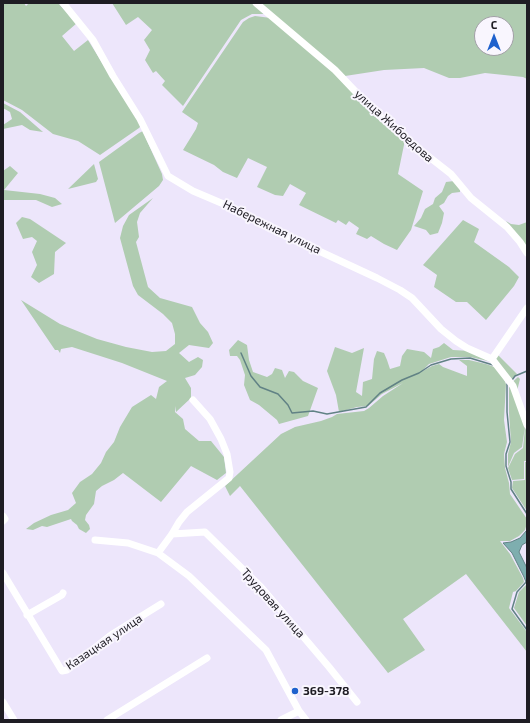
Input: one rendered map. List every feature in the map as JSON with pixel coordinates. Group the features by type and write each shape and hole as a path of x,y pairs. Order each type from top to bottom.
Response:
{"street":[{"name":"Набережная улица","path":"63,3 93,40 112,76 140,119 168,176 194,191 226,205 263,225 400,290 412,298 441,329 456,341 467,348 493,360"},
{"name":"улица Жибоедова","path":"256,3 335,70 374,111 450,174 471,198 507,227 527,253"},
{"path":"527,308 493,360 513,386 527,425"},
{"path":"158,553 187,512 229,478 230,472 227,454 221,439 210,419 193,400"},
{"path":"3,516 5,519 3,521"},
{"name":"Трудовая улица","path":"172,534 205,532 261,587 357,702"},
{"path":"95,540 128,543 158,553 189,576 266,650 299,711 306,720"},
{"name":"Казацкая улица","path":"3,573 62,671 66,670 111,635 161,604"},
{"path":"27,614 62,595 63,593"},
{"path":"107,720 207,658"},
{"path":"3,702 14,720"},
{"path":"282,720 299,711"}],"shaded area":[{"path":"3,3 24,3 26,6 29,3 58,3 77,23 62,36 74,51 88,40 141,126 100,155 78,141 53,134 22,110 3,100"},
{"path":"112,3 251,3 267,14 252,14 241,20 183,106 162,85 165,81 156,71 153,73 145,60 150,50 144,40 152,30 138,17 126,25"},
{"path":"259,3 527,3 527,79 523,77 485,73 460,78 449,78 424,68 384,70 345,76"},
{"path":"255,16 271,18 336,74 405,140 398,174 423,191 411,230 397,250 371,236 367,239 356,234 359,228 349,221 346,225 338,220 336,223 299,205 306,193 290,184 283,196 275,195 257,187 267,167 248,158 237,178 183,150 198,123 182,112 243,22"},
{"path":"3,103 20,112 43,132 30,130 22,125 3,129 3,125 12,119 10,112 3,108"},
{"path":"143,131 162,174 163,180 159,186 115,223 99,162"},
{"path":"94,164 98,179 96,182 68,189"},
{"path":"10,166 18,173 4,190 40,194 55,198 62,204 52,207 36,200 3,200 3,171"},
{"path":"454,181 460,188 460,192 452,193 448,196 444,203 439,206 444,213 438,233 430,235 426,230 414,226 421,218 425,209 433,204 435,198 442,192 446,182"},
{"path":"153,198 140,213 137,222 139,237 136,242 148,287 160,298 192,307 200,323 208,332 213,343 209,348 189,345 179,353 189,362 198,357 203,360 202,367 195,375 185,378 191,388 191,398 176,412 176,406 175,412 183,419 185,429 199,441 211,441 224,457 226,473 217,480 191,466 161,502 123,473 96,491 94,504 86,515 85,520 90,529 86,533 79,529 71,519 47,527 42,526 33,530 26,529 34,523 51,515 68,510 76,503 72,493 80,482 92,474 101,463 106,452 114,442 120,427 132,407 151,395 156,399 159,387 167,381 122,363 72,347 61,349 60,353 58,350 55,350 21,300 60,324 97,339 152,352 166,351 175,344 175,334 172,323 163,314 138,295 133,286 120,238 123,226 129,215"},
{"path":"22,217 30,219 66,243 55,252 54,274 39,283 31,277 37,265 32,252 37,241 32,237 23,239 16,223"},
{"path":"463,220 479,229 474,242 509,267 519,277 514,286 486,320 467,302 456,302 434,287 437,275 423,265"},
{"path":"506,221 511,224 519,225 527,222 527,248"},
{"path":"238,340 247,345 249,360 253,372 267,377 272,374 275,368 282,370 285,378 289,371 294,372 303,381 318,388 308,416 279,424 277,420 259,405 250,400 244,385 245,375 240,360 237,356 230,356 229,350"},
{"path":"444,343 453,350 470,351 480,356 498,355 517,374 508,382 501,366 470,357 451,357 429,364 421,372 439,364 467,376 467,366 459,360 469,360 500,369 506,384 504,420 507,442 504,454 505,468 510,494 527,519 527,523 525,530 519,536 510,541 500,541 510,554 524,582 516,591 513,592 509,608 527,632 527,652 466,574 403,619 425,650 388,673 240,486 230,496 225,486 281,434 295,427 321,421 337,414 364,411 403,383 382,394 368,406 357,407 339,412 336,395 327,371 335,347 352,353 364,348 356,392 362,396 363,382 372,379 374,359 377,351 384,353 390,369 400,366 402,356 407,349 424,352 431,358 433,349"},
{"path":"518,377 520,379 517,391 525,427 522,447 514,453 508,467 508,454 511,442 509,385"},
{"path":"525,428 527,432 527,461 524,461 524,479 512,480 508,468 515,454 523,448"},
{"path":"525,462 527,462 527,511 512,488 513,481 525,480"},
{"path":"527,530 527,542 522,545 519,552 527,568 526,582 512,553 503,543 511,542 520,538"},
{"path":"527,584 527,626 514,608 519,592"}],"waterway":[{"path":"241,353 251,376 260,387 278,394 288,405 292,413 313,411 327,414 366,407 380,393 402,380 419,373 431,365 451,359 470,358 493,365"},
{"path":"512,380 515,376 527,371"},
{"path":"507,384 507,412 510,442 506,454 506,466 511,482 511,489 527,514"},
{"path":"527,581 517,592 512,609 527,630"}],"place":[{"name":"369-378","path":"295,691"}]}
